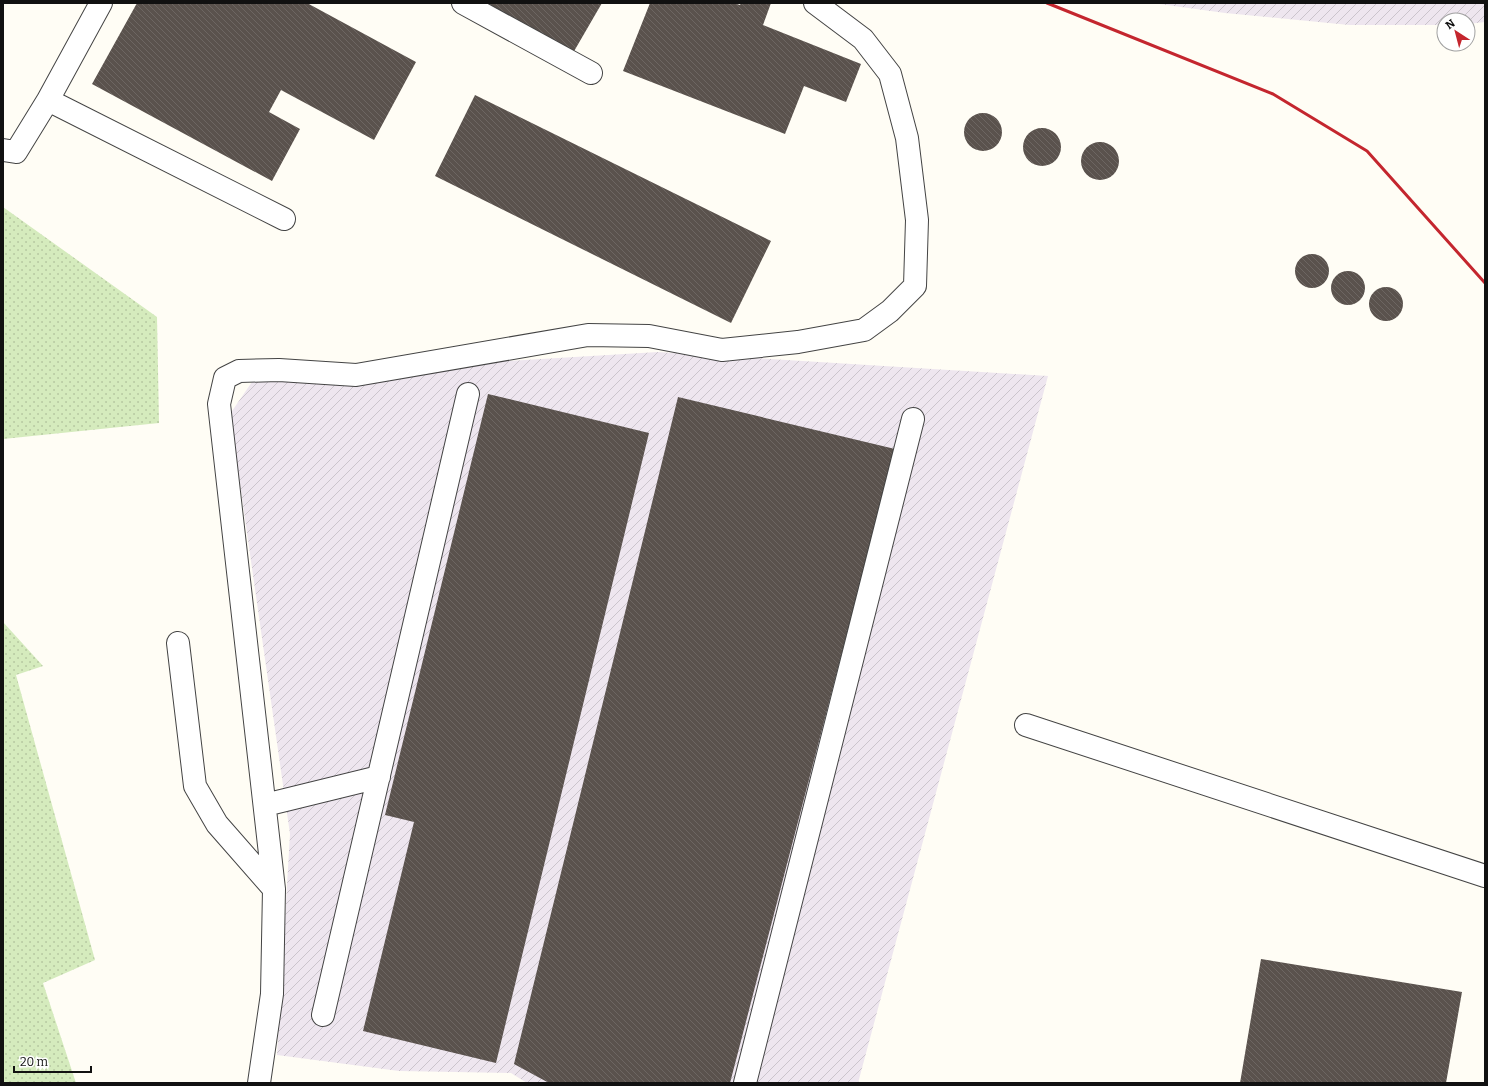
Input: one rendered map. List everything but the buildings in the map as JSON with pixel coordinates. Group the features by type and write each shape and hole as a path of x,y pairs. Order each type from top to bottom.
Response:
{"lane":[{"path":"3,150 16,152 48,100 102,3"},
{"path":"463,3 591,73"},
{"path":"259,1083 272,994 274,889 219,404 225,378 238,371 279,370 356,375 588,335 649,336 722,350 798,342 864,330 890,311 915,286 917,220 907,138 890,74 863,39 815,3"},
{"path":"48,100 284,219"},
{"path":"323,1015 468,394"},
{"path":"745,1083 913,419"},
{"path":"178,643 195,786 217,824 274,889"},
{"path":"1026,725 1485,876"},
{"path":"264,805 379,777"}],"shaded area":[{"path":"1152,3 1485,3 1485,22 1476,23 1476,12 1436,12 1436,25 1349,25 1225,13"},
{"path":"658,352 1048,376 858,1083 527,1083 511,1073 399,1071 277,1055 290,834 230,414 256,376"}],"green space":[{"path":"3,207 157,317 159,423 3,439"},
{"path":"3,622 43,666 16,675 95,960 43,983 76,1083 3,1083"}],"railway":[{"path":"1047,3 1273,94 1367,151 1485,283"}]}
